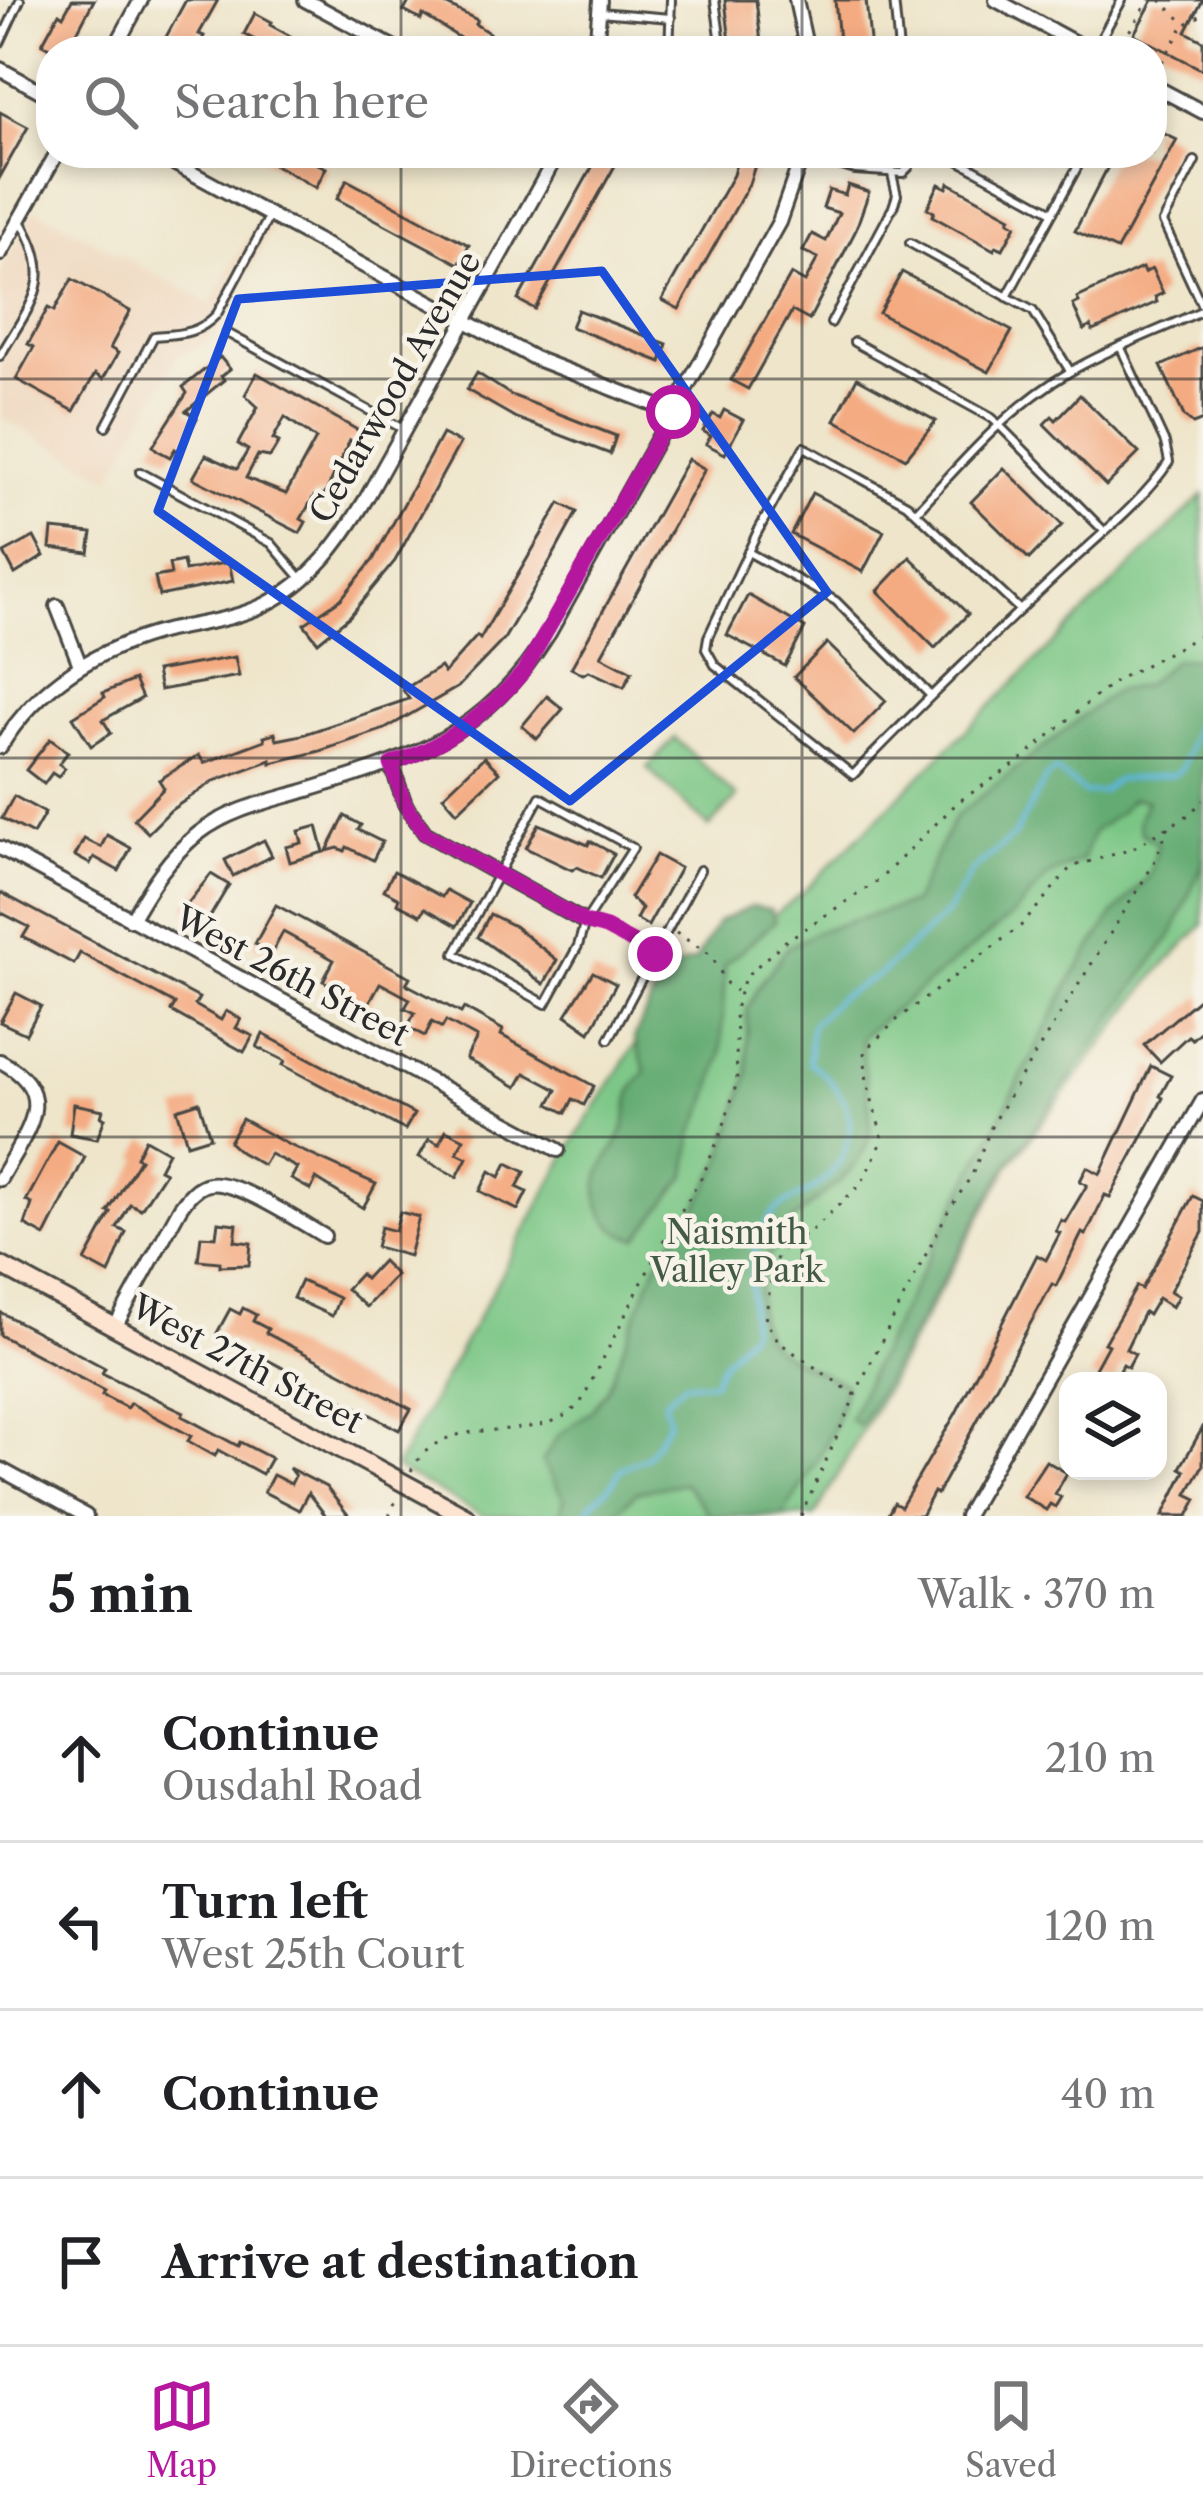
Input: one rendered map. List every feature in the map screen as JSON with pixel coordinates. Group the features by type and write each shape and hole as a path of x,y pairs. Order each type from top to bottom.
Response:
{"street":[{"path":"121,36 141,0"},
{"path":"305,0 372,36"},
{"path":"796,0 804,36"},
{"path":"996,0 1064,36"},
{"path":"597,36 600,6"},
{"path":"0,69 36,89"},
{"path":"1167,93 1203,112"},
{"path":"0,254 49,168"},
{"path":"183,168 575,377 673,412"},
{"name":"Cedarwood Avenue","path":"0,747 30,707 80,665 132,641 247,612 281,596 343,537 550,168"},
{"path":"131,920 171,859 220,819 391,764 455,734 504,694 524,671 673,412 778,223 798,168"},
{"path":"57,606 80,665"},
{"path":"391,764 405,804 425,833 585,922"},
{"name":"West 26th Street","path":"0,848 558,1150"},
{"path":"0,1060 26,1078 36,1098 31,1123 0,1179"},
{"path":"966,1516 1203,1100"},
{"path":"115,1327 181,1208 207,1184 230,1185 324,1236"},
{"name":"West 27th Street","path":"0,1264 465,1516"},
{"path":"0,1469 86,1516"}],"lane":[{"path":"0,43 20,0"},
{"path":"669,36 671,0"},
{"path":"715,0 720,36"},
{"path":"893,0 897,36"},
{"path":"1101,36 1122,0"},
{"path":"600,6 670,17"},
{"path":"917,511 1000,426 1070,371 1203,309 1163,223 1196,161"},
{"path":"849,168 892,174 908,168"},
{"path":"973,168 1053,212"},
{"path":"1007,297 1076,168"},
{"path":"831,322 893,207 897,195 892,174"},
{"path":"106,426 154,336 190,333 205,327 217,314 270,215"},
{"path":"0,356 42,271 39,254 20,219"},
{"path":"910,243 1033,311 1070,371"},
{"path":"227,333 404,429"},
{"path":"854,342 1000,426 1103,530"},
{"path":"1020,610 917,511 804,446 708,637 708,658 853,775 930,694 1020,610 1103,530 1169,462 1165,443 1121,348"},
{"path":"140,472 271,544 302,580"},
{"path":"748,552 836,601 930,694"},
{"path":"540,797 633,848 585,922 578,946 546,1004 455,954 540,797"},
{"path":"609,1039 700,870"},
{"path":"585,922 655,954"}],"path":[{"path":"1127,36 1149,0"},
{"path":"1160,0 1186,24"},
{"path":"1167,54 1186,24 1203,14"},
{"path":"409,1474 418,1457 434,1445 483,1428 539,1426 565,1417 580,1402 703,1175 723,1128 737,1082 734,1026 738,992 746,977 805,927 878,881 958,802 1020,761 1119,680 1203,634"},
{"path":"855,1395 780,1343 765,1322 772,1266 781,1251 811,1232 861,1184 883,1140 864,1051 898,1019 1023,924 1071,867 1132,849 1190,814 1203,800"},
{"path":"801,1516 855,1395 947,1213 972,1175 993,1122 1154,866 1170,824"},
{"path":"668,929 711,956 727,984 738,992"},
{"path":"389,1516 400,1492"}],"highlighted area":[{"path":"602,271 827,592 570,801 158,511 238,299"}],"shaded area":[{"path":"35,209 210,304 258,219 273,227 208,343 177,355 111,477 0,417 0,272"}],"green space":[{"name":"Naismith Valley Park","path":"1203,495 1203,925 1157,973 1009,1166 815,1516 483,1516 395,1468 576,1138 662,1002 801,894"},
{"path":"1203,657 1203,863 1173,933 1008,1165 859,1426 850,1419 873,1366 1073,976 1113,915 1150,875 1158,844 1141,833 1138,821 1147,800 1132,798 1094,831 1082,860 1048,876 1013,915 861,1037 869,1138 855,1165 780,1237 765,1267 758,1300 764,1331 778,1350 845,1384 829,1436 782,1516 710,1516 684,1483 637,1492 612,1516 560,1516 564,1498 542,1462 558,1436 592,1410 606,1391 657,1263 699,1204 722,1161 748,1076 747,1010 758,987 788,947 821,930 913,903 955,817 1115,691 1145,685 1174,660"},
{"path":"675,738 737,797 709,827 647,768"},
{"path":"752,906 770,909 775,921 725,965 721,1057 693,1134 687,1175 638,1238 627,1235 604,1216 598,1185 623,1131 632,1093 646,1071 634,1038 664,980 683,964 695,961 718,922"}],"building":[{"path":"72,0 94,0 75,36 46,36 59,13 63,16"},
{"path":"186,0 218,0 199,34 204,36 166,36"},
{"path":"410,0 437,0 477,20 475,24 489,33 457,36 423,15 421,20 404,11"},
{"path":"725,0 756,0 760,36 729,36"},
{"path":"835,0 866,0 870,36 839,36"},
{"path":"1153,0 1203,0 1186,32 1203,41 1203,70 1167,51 1167,36 1134,34"},
{"path":"255,13 290,36 248,36 244,34"},
{"path":"0,112 28,127 0,177"},
{"path":"1167,135 1177,140 1167,158"},
{"path":"281,168 326,168 316,188"},
{"path":"592,168 614,168 535,309 518,300"},
{"path":"735,168 754,168 679,309 662,300"},
{"path":"1107,168 1162,168 1117,250 1075,231"},
{"path":"347,180 469,245 459,264 337,199"},
{"path":"949,183 1011,217 1009,221 1016,225 1003,249 996,246 994,250 932,216 934,212 927,208 939,184 947,188"},
{"path":"848,185 869,192 855,232 809,320 792,311 748,389 731,380 791,274 805,282 818,258 803,251 812,234 826,241 839,213 823,208 829,190 845,195"},
{"path":"1142,268 1144,273 1152,269 1163,293 1155,297 1157,302 1093,331 1091,326 1084,330 1073,305 1079,302 1077,298"},
{"path":"902,272 1012,331 989,372 879,313"},
{"path":"72,279 130,311 110,348 118,353 103,379 95,374 74,411 16,379 48,308 54,311"},
{"path":"578,310 667,344 661,362 571,327"},
{"path":"1203,347 1203,420 1193,424 1184,416 1161,366"},
{"path":"220,357 230,369 221,376 224,380 186,411 197,418 179,452 175,449 170,457 157,450 153,446 187,393 183,387"},
{"path":"257,373 361,432 355,443 350,440 325,494 314,496 301,519 306,522 300,533 193,478 206,455 237,469 248,450 238,444 258,407 245,395","holes":["285,417 316,439 286,494 246,478 258,455 270,457"]},
{"path":"477,373 511,395 616,436 610,454 516,418 467,390"},
{"path":"857,378 936,421 906,458 835,420"},
{"path":"1080,395 1139,453 1106,486 1044,424 1052,416 1056,420"},
{"path":"724,410 743,420 725,454 706,444 711,436 703,431 713,414 720,418"},
{"path":"442,434 460,443 395,561 350,616 318,642 304,624 341,599 373,560"},
{"path":"688,459 705,469 601,656 632,672 624,687 571,668"},
{"path":"1004,468 1062,525 1029,559 971,502"},
{"path":"812,493 884,531 863,572 791,534"},
{"path":"560,503 577,512 553,556 504,639 458,687 385,729 214,781 171,810 148,833 134,819 164,788 159,780 199,755 204,763 265,740 264,736 275,733 277,740 302,735 409,699 403,690 440,667 444,673 477,636 480,639"},
{"path":"52,529 92,533 89,553 50,548"},
{"path":"34,537 44,556 15,574 4,553"},
{"path":"910,557 968,614 935,648 878,591"},
{"path":"183,561 185,571 229,562 233,581 159,596 155,577 171,574 169,564"},
{"path":"748,595 805,628 785,666 727,635"},
{"path":"827,643 886,701 854,734 794,677"},
{"path":"235,657 239,676 160,690 156,671"},
{"path":"134,680 142,698 103,720 111,733 91,746 73,717 105,697 103,693"},
{"path":"547,696 563,709 537,739 522,726"},
{"path":"50,739 68,752 59,764 65,768 58,777 52,773 44,784 26,770"},
{"path":"484,757 499,772 457,812 443,796"},
{"path":"14,796 45,813 33,834 2,818"},
{"path":"345,816 361,825 358,830 382,842 373,860 347,847 327,851"},
{"path":"539,824 614,854 601,878 526,848"},
{"path":"317,826 324,852 290,862 286,847 302,843 299,831"},
{"path":"107,835 131,848 119,871 94,857 90,864 75,856 84,839 101,847"},
{"path":"264,840 272,856 233,876 225,860"},
{"path":"656,855 680,868 648,926 636,919 642,908 630,898"},
{"path":"394,871 442,897 446,890 470,903 457,926 425,908 421,915 397,903 399,898 384,890"},
{"path":"211,874 229,885 208,920 185,907"},
{"path":"0,892 199,998 195,1005 221,1020 226,1011 241,1019 236,1028 253,1036 244,1052 171,1011 175,1004 80,953 74,964 23,937 29,927 0,912"},
{"path":"276,905 410,977 406,984 461,1013 464,1008 503,1030 501,1035 594,1086 584,1105 573,1099 566,1113 549,1104 557,1090 546,1084 525,1073 517,1087 466,1059 477,1038 446,1021 442,1028 432,1022 425,1036 407,1027 415,1013 405,1008 410,999 380,983 368,1005 323,981 334,960 283,932 272,953 255,944"},
{"path":"490,914 514,926 557,960 544,984 478,937"},
{"path":"593,972 616,984 590,1032 566,1015"},
{"path":"16,993 41,1006 26,1034 0,1022"},
{"path":"1203,995 1203,1029 1160,1062 1144,1045"},
{"path":"263,1034 414,1114 405,1130 283,1065 285,1061 257,1047"},
{"path":"1151,1066 1171,1076 1163,1098 1110,1197 1105,1195 1056,1286 1052,1284 937,1494 934,1492 921,1516 887,1516 894,1503 901,1507 956,1413 1037,1255 1046,1260 1060,1233 1056,1231 1061,1220 1065,1222 1087,1185 1080,1181 1087,1167 1100,1174"},
{"path":"199,1102 210,1137 187,1144 177,1109"},
{"path":"74,1104 103,1110 97,1139 70,1134"},
{"path":"242,1119 376,1184 363,1208 316,1179 311,1190 291,1179 297,1168 270,1154 263,1165 240,1152 229,1142"},
{"path":"446,1130 464,1139 457,1153 467,1158 457,1177 419,1157 429,1139 439,1144"},
{"path":"145,1139 168,1152 159,1169 165,1172 141,1209 130,1204 117,1228 126,1232 109,1274 85,1261 140,1159 136,1157"},
{"path":"58,1142 85,1157 45,1236 25,1225 32,1204 26,1201"},
{"path":"507,1163 525,1172 517,1187 527,1192 518,1210 480,1191 490,1171 500,1177"},
{"path":"1193,1196 1203,1201 1203,1232 1170,1291 1178,1296 1172,1307 1158,1298 1148,1315 1144,1312 1126,1349 1135,1354 1128,1367 1123,1364 1119,1372 1093,1372 1137,1286 1142,1289"},
{"path":"400,1212 419,1217 409,1256 376,1247 381,1227 395,1231"},
{"path":"218,1222 237,1224 235,1241 251,1243 249,1265 220,1266 220,1262 198,1260 201,1236 216,1237"},
{"path":"382,1261 396,1275 366,1307 346,1289 360,1274 365,1279"},
{"path":"301,1281 339,1298 332,1316 293,1298"},
{"path":"243,1308 256,1315 253,1321 268,1329 266,1333 411,1409 399,1430 217,1333 230,1309 240,1314"},
{"path":"0,1312 105,1368 102,1373 184,1412 182,1416 238,1446 240,1442 271,1458 262,1474 218,1450 215,1456 188,1441 191,1436 130,1403 127,1408 102,1395 104,1391 0,1335"},
{"path":"1203,1427 1203,1465 1187,1494 1197,1499 1188,1516 1163,1516 1185,1471 1180,1468"},
{"path":"1046,1461 1059,1468 1059,1480 1063,1480 1055,1494 1061,1497 1055,1507 1050,1504 1046,1510 1023,1496"},
{"path":"289,1468 326,1487 349,1516 326,1516 308,1493 299,1510 264,1492 273,1475 291,1484 295,1476"}],"waterway":[{"path":"583,1516 621,1468 647,1457 669,1421 664,1402 684,1383 713,1382 723,1362 751,1330 752,1268 766,1223 779,1207 816,1187 843,1156 850,1123 838,1091 809,1062 811,1026 839,997 879,975 947,913 972,871 1014,836 1055,770 1085,793 1102,792 1115,780 1174,775 1182,768 1197,721 1203,716"}],"route":[{"path":"655,954 585,922 425,833 405,804 391,764 455,734 524,671 673,412"}]}
